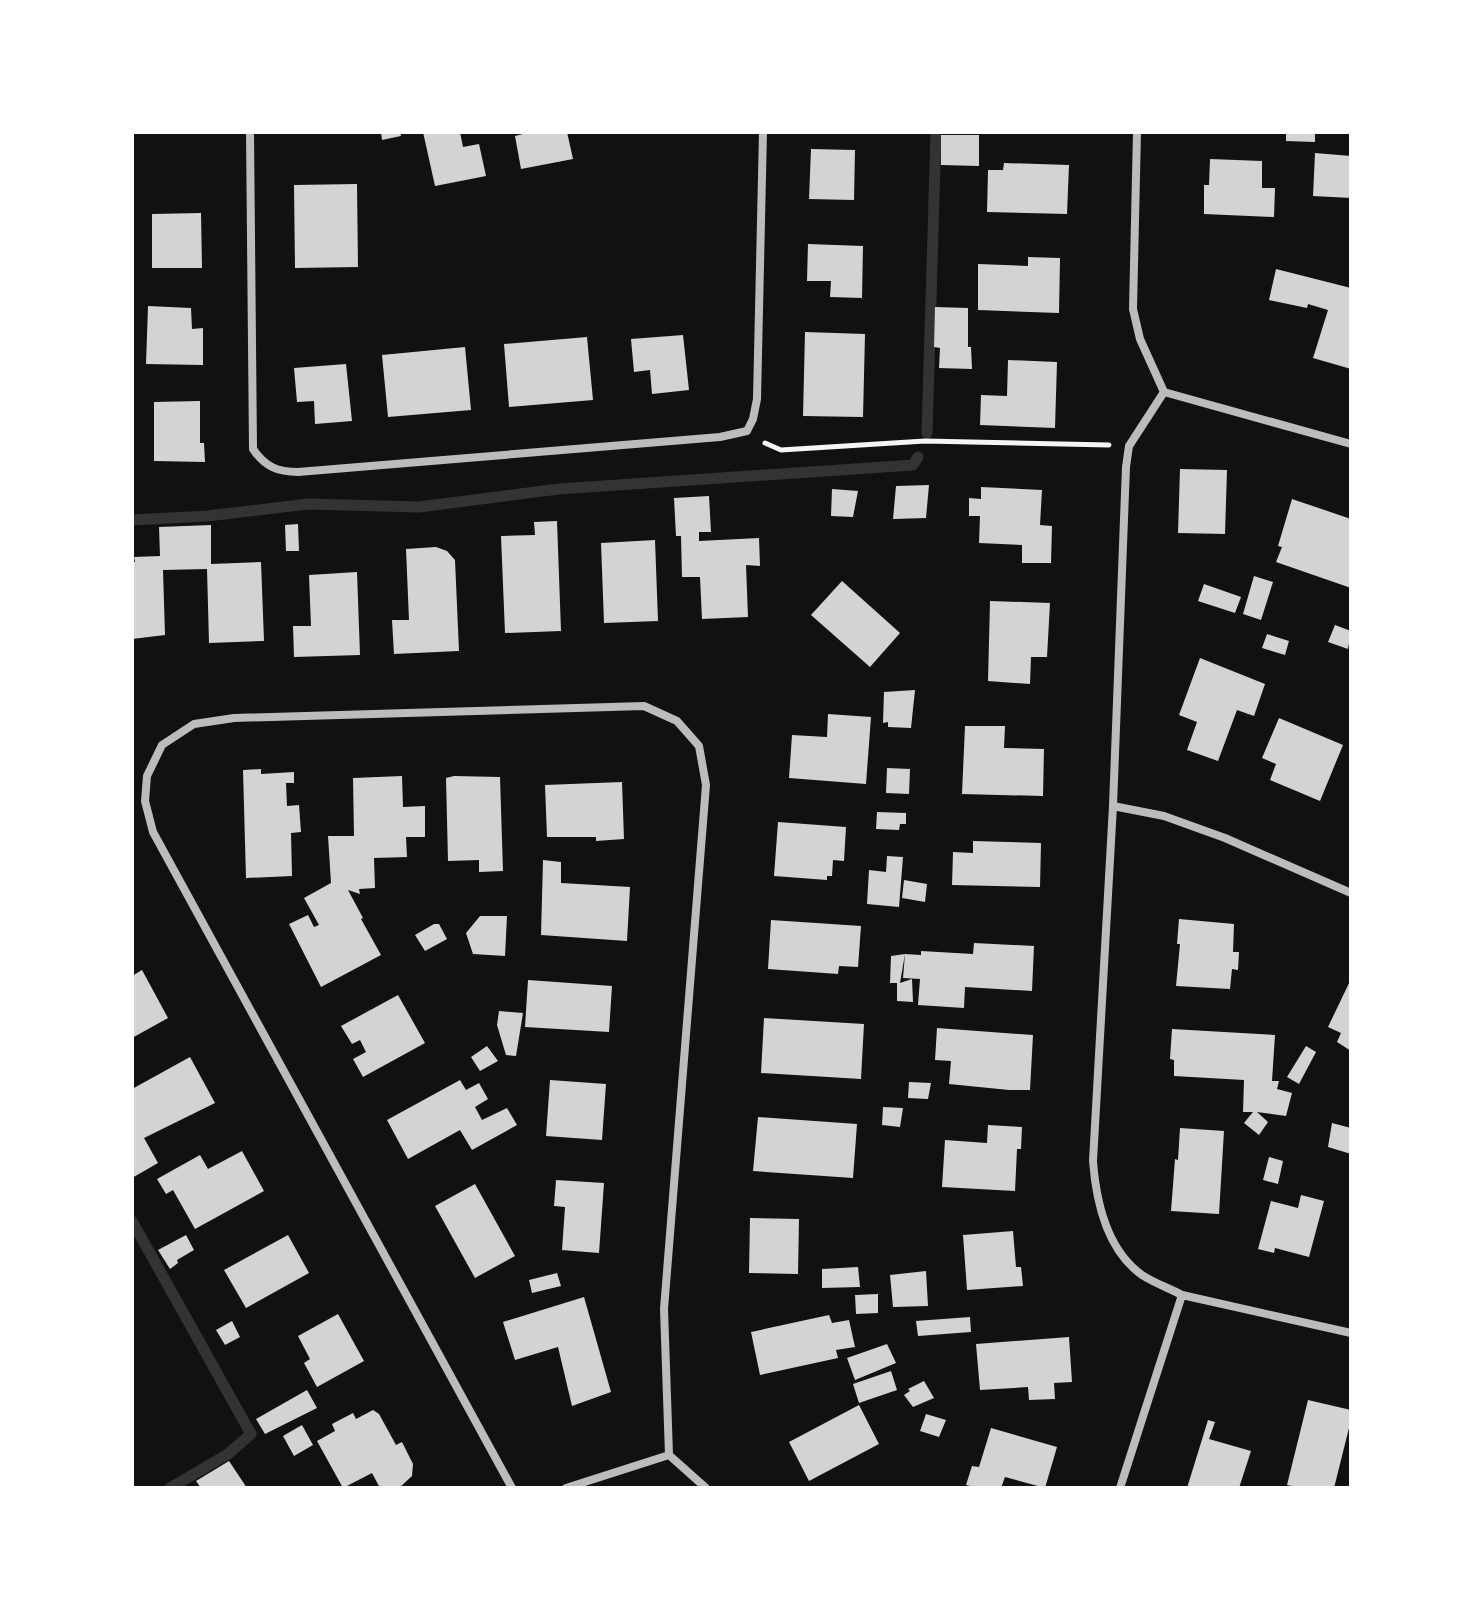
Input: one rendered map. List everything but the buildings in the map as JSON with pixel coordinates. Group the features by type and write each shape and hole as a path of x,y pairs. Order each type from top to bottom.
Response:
{"street":[{"path":"250,132 253,449 260,460 281,472 720,437 747,431 757,399 763,132"},
{"path":"1137,132 1133,309 1140,339 1164,392"},
{"path":"1164,392 1351,444"},
{"path":"1164,392 1129,446 1126,467 1113,806 1093,1161 1095,1193 1105,1224 1120,1252 1141,1274 1182,1295 1351,1333"},
{"path":"512,1488 153,832 145,801 147,776 162,745 194,724 234,718 644,706 677,721 699,746 706,785 664,1309 669,1455 706,1488"},
{"path":"1113,806 1164,816 1225,838 1351,893"},
{"path":"1120,1488 1182,1295"},
{"path":"566,1488 669,1455"}],"path":[{"path":"747,431 781,450 925,441 1129,446"}],"waterway":[{"path":"927,433 936,132"},
{"path":"132,520 207,516 308,504 419,507 559,489 913,465 918,457"},
{"path":"132,1221 251,1434 228,1454 170,1488"}]}
